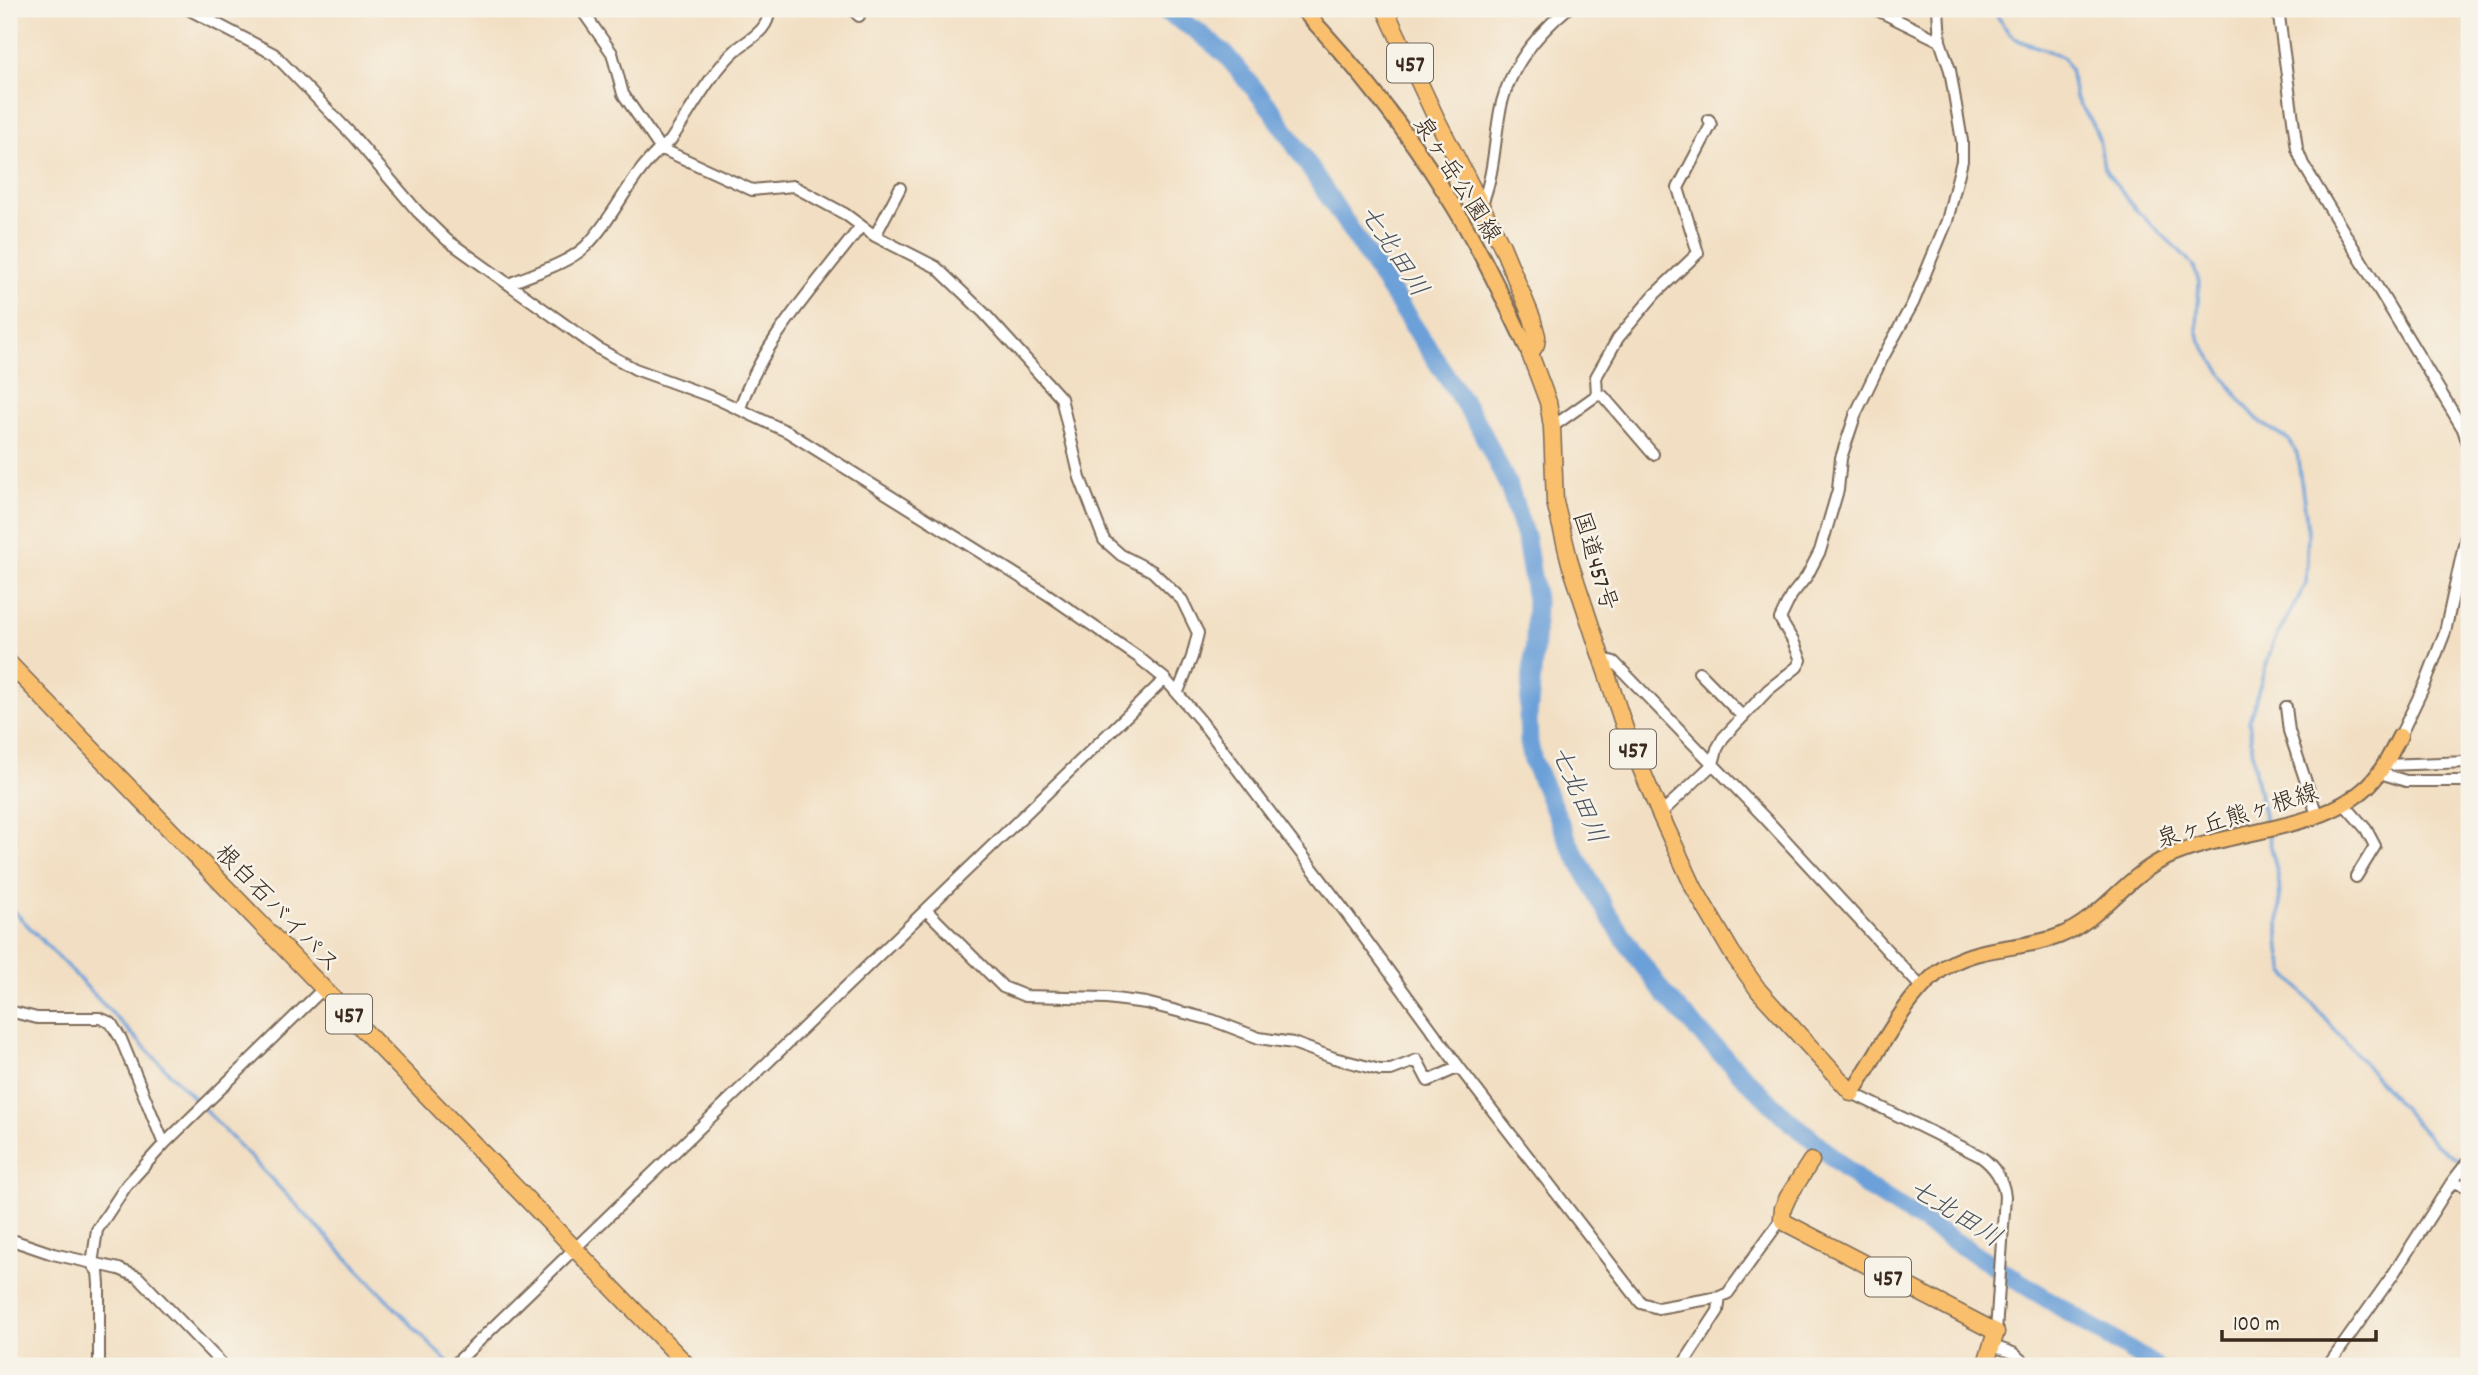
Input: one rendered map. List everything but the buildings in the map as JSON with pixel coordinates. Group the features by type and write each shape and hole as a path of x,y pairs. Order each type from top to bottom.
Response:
{"highway":[{"name":"国道457号","path":"1385,9 1436,118 1502,246 1532,318 1537,336 1530,354 1548,402 1552,427 1555,502 1570,563 1627,734 1660,814 1695,888 1732,953 1759,991 1852,1093"},
{"name":"根白石バイパス","path":"9,663 688,1366"},
{"path":"1782,1218 1788,1197 1811,1161"},
{"name":"457","path":"1782,1218 1786,1223 1995,1339"},
{"path":"1985,1366 1995,1339"}],"main road":[{"name":"泉ヶ岳公園線","path":"1302,9 1379,100 1446,194 1530,354"},
{"name":"泉ヶ丘熊ヶ根線","path":"1852,1093 1922,988 1939,972 1959,960 1977,954 2044,941 2077,927 2094,916 2136,876 2165,858 2197,846 2317,815 2344,804 2357,796 2382,769 2400,736"}],"street":[{"path":"188,9 274,54 353,136 418,212 447,240 611,357 660,380 740,408 788,432 1047,594 1165,679 1178,692 1459,1067 1641,1303 1658,1308 1720,1297 1728,1293 1782,1218"},
{"path":"581,9 612,53 623,94 660,148 752,190 793,186 845,214 875,236 936,267 984,313 1062,398 1080,478 1104,540 1121,555 1152,571 1182,600 1198,633 1178,692"},
{"path":"509,284 564,260 586,246 643,167 670,141 722,65 763,28 768,20 769,9"},
{"path":"1481,206 1490,185 1500,109 1510,81 1526,51 1567,9"},
{"path":"1875,9 1940,41"},
{"path":"1660,814 1713,764 1723,738 1801,660 1780,619 1791,596 1807,576 1820,551 1839,490 1841,458 1856,413 1913,303 1947,221 1962,161 1962,141 1950,69 1940,41 1938,9"},
{"path":"2278,9 2297,149 2303,164 2463,429 2469,447"},
{"path":"1597,395 1595,377 1618,338 1655,294 1698,253 1678,188 1711,125 1709,120"},
{"path":"875,236 900,188"},
{"path":"740,408 748,383 764,353 861,226"},
{"path":"1552,427 1597,395 1603,396 1653,454"},
{"path":"2400,736 2425,684 2445,632 2469,522"},
{"path":"1603,659 1614,662 1713,764 1922,988"},
{"path":"1699,672 1743,717"},
{"path":"458,1362 1165,679"},
{"path":"2286,707 2289,731 2317,815"},
{"path":"2382,769 2469,762"},
{"path":"2382,769 2406,781 2469,781"},
{"path":"2344,804 2366,829 2375,846 2356,877"},
{"path":"927,911 1003,986 1015,993 1026,996 1107,998 1146,1003 1212,1020 1259,1038 1293,1043 1334,1058 1380,1070 1391,1070 1417,1060 1428,1081 1459,1067"},
{"path":"99,1366 99,1284 98,1272 92,1264 97,1230 126,1186 164,1144 324,988"},
{"path":"9,1011 37,1018 100,1018 111,1023 121,1039 164,1144"},
{"path":"1852,1093 1988,1162 1995,1170 2004,1188 2005,1214 1995,1339 2028,1366"},
{"path":"2328,1366 2468,1161"},
{"path":"2454,1179 2469,1187"},
{"path":"9,1239 53,1254 119,1269 138,1277 224,1366"},
{"path":"1682,1366 1718,1311 1720,1297"}],"waterway":[{"name":"七北田川","path":"1162,9 1197,31 1225,54 1272,110 1479,426 1509,487 1526,540 1536,600 1528,717 1533,761 1569,843 1606,911 1664,994 1785,1117 1864,1185 2155,1366"},
{"path":"1994,9 2016,39 2064,58 2070,69 2075,97 2093,124 2099,139 2104,168 2134,208 2186,257 2194,268 2199,282 2197,329 2200,341 2240,400 2261,423 2289,440 2297,454 2308,529 2306,584 2273,643 2249,721 2255,772 2266,826"},
{"path":"2268,833 2279,883 2279,937 2285,972 2434,1143 2465,1164"},
{"path":"9,906 451,1366"}]}
